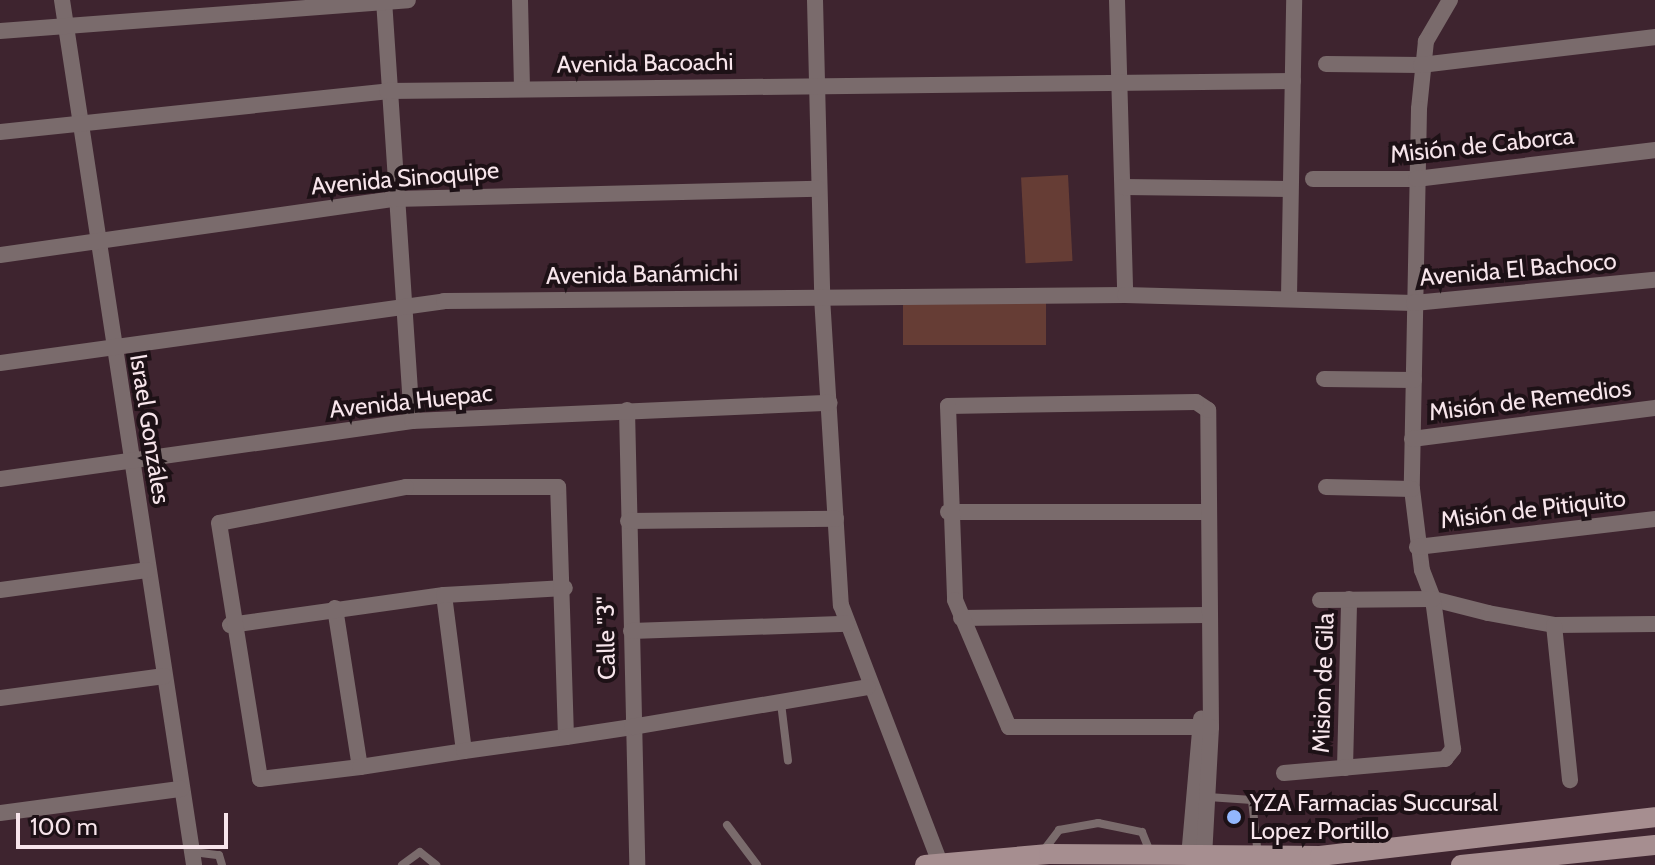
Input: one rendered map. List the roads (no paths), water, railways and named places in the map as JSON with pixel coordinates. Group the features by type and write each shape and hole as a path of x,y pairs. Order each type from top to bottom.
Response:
{"main road":[{"path":"935,864 1040,856 1258,858 1655,817"},
{"path":"1461,865 1655,845"},
{"path":"984,865 1040,856"}],"street":[{"name":"Israel Gonzáles","path":"62,0 193,858"},
{"path":"384,0 394,199 412,421"},
{"path":"0,31 65,22 408,0"},
{"path":"520,0 522,89"},
{"path":"815,0 822,297 836,519 847,624 935,864"},
{"path":"1117,0 1125,295"},
{"path":"1289,297 1294,0"},
{"path":"1284,773 1452,754 1445,648 1417,547 1412,489 1416,179 1421,65 1450,0"},
{"path":"1326,64 1421,65 1655,37"},
{"name":"Avenida Bacoachi","path":"0,132 387,91 1293,81"},
{"name":"Misión de Caborca","path":"1313,179 1416,179 1655,150"},
{"path":"1123,187 1290,189"},
{"name":"Avenida Sinoquipe","path":"0,255 394,199 818,189"},
{"name":"Avenida El Bachoco","path":"1289,297 1414,303 1655,280"},
{"name":"Avenida Banámichi","path":"0,363 403,305 822,297 1289,297"},
{"path":"1324,379 1414,380"},
{"path":"1196,857 1205,711 1210,431 1203,404 963,401 945,413 948,512 961,618 1009,727 1204,727"},
{"name":"Avenida Huepac","path":"0,479 412,421 830,403"},
{"name":"Misión de Remedios","path":"1412,439 1655,408"},
{"name":"Calle \"3\"","path":"627,410 637,865"},
{"path":"566,737 565,588 558,487 406,487 222,519 230,625 255,773 268,780 464,751 566,737 632,727 868,687"},
{"path":"1326,487 1412,489"},
{"path":"948,512 1207,512"},
{"path":"628,521 836,519"},
{"name":"Misión de Pitiquito","path":"1417,547 1655,519"},
{"path":"0,590 147,570"},
{"path":"230,625 444,595 565,588"},
{"path":"444,595 464,751"},
{"name":"Mision de Gila","path":"1345,768 1349,599"},
{"path":"1320,600 1433,599 1554,625 1655,624"},
{"path":"335,608 360,767"},
{"path":"961,618 1206,615"},
{"path":"631,631 847,624"},
{"path":"1554,625 1570,780"},
{"path":"0,698 165,676"},
{"path":"1196,857 1207,797 1204,727"},
{"path":"0,813 181,789"}],"lane":[{"path":"781,703 788,761"},
{"path":"1207,797 1252,800 1258,858"},
{"path":"1040,856 1059,830 1098,823 1142,832 1151,855"},
{"path":"727,825 757,865"},
{"path":"402,865 420,852 436,865"},
{"path":"193,858 219,855 222,865"}],"place":[{"name":"YZA Farmacias Succursal Lopez Portillo","path":"1234,817"}]}
